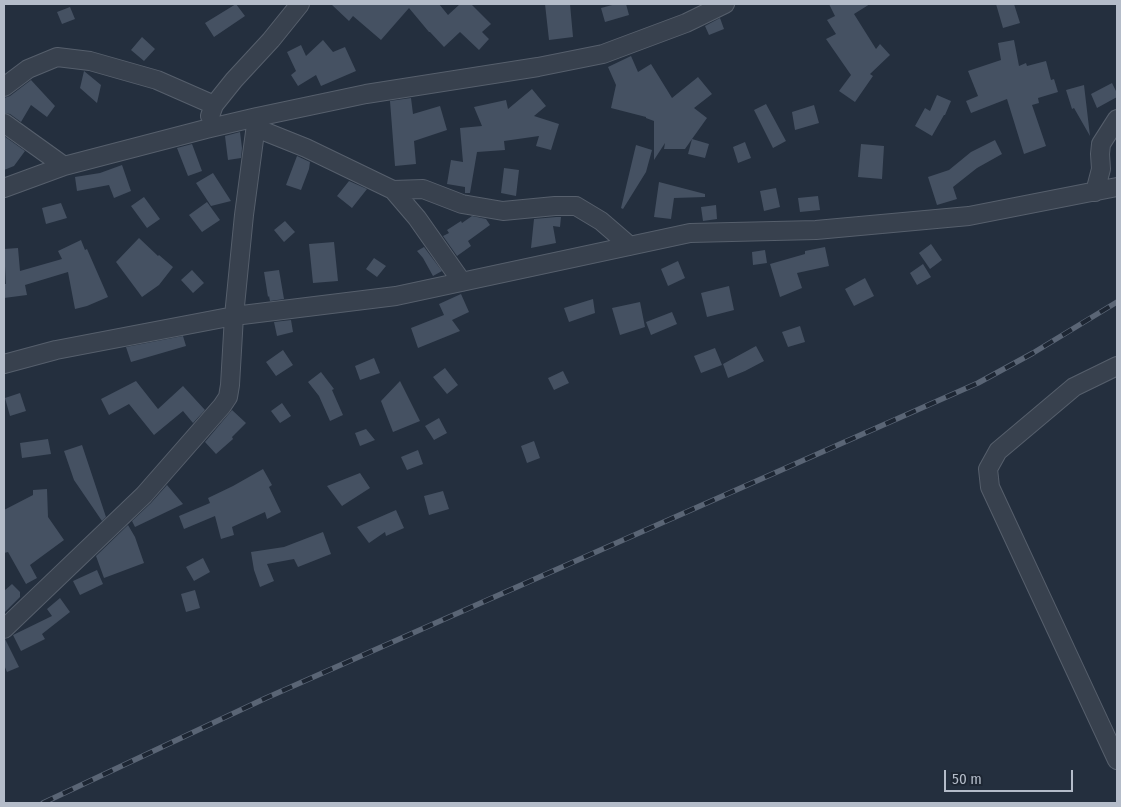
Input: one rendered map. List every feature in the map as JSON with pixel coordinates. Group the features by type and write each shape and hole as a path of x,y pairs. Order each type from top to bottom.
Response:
{"street":[{"path":"206,129 214,105 300,4"},
{"path":"4,188 64,166 206,129 257,123 366,94 538,67 603,54 686,22 725,4"},
{"path":"4,87 28,69 57,57 90,60 158,80 214,105"},
{"path":"1095,192 1101,169 1101,144 1117,119"},
{"path":"4,123 64,166"},
{"path":"257,123 393,190 417,218 462,282"},
{"path":"4,628 144,495 228,397 244,215 257,123"},
{"path":"4,364 56,350 234,316 396,296 690,233 816,230 969,216 1117,187"},
{"path":"393,190 423,189 462,204 503,211 576,206 601,221 630,246"},
{"path":"1117,366 1074,387 998,450 988,469 990,487 1117,760"}],"building":[{"path":"236,4 245,16 214,37 205,23"},
{"path":"331,4 439,4 448,15 460,4 471,4 491,24 482,32 489,39 479,50 460,32 444,47 409,8 381,40 353,16 349,21"},
{"path":"545,4 570,4 573,37 549,40"},
{"path":"616,4 626,4 629,15 605,22 601,8"},
{"path":"829,4 870,4 854,14 876,49 880,44 890,55 870,74 873,76 855,102 839,91 851,75 826,39 836,34 827,20 835,16"},
{"path":"996,4 1014,4 1020,23 1003,28"},
{"path":"70,7 75,19 62,24 57,12"},
{"path":"720,18 724,29 709,35 705,26"},
{"path":"142,37 155,49 144,61 131,50"},
{"path":"323,40 333,52 345,47 356,71 321,86 316,75 298,86 291,75 296,71 287,52 301,45 306,56"},
{"path":"1014,40 1019,66 1026,63 1027,66 1046,61 1051,80 1054,79 1058,92 1038,98 1039,103 1032,105 1046,146 1024,154 1007,99 971,113 966,101 978,96 968,71 1001,60 998,43"},
{"path":"631,56 638,72 651,64 672,98 698,77 712,94 694,108 707,118 685,149 664,149 665,143 654,160 654,121 646,117 611,108 616,85 608,67"},
{"path":"84,71 101,85 97,103 80,88"},
{"path":"31,80 55,106 47,117 31,105 21,122 10,114 4,113 4,98 10,96"},
{"path":"1112,83 1117,97 1097,108 1091,94"},
{"path":"1084,85 1090,136 1074,108 1072,109 1066,90"},
{"path":"532,89 546,106 534,116 559,124 551,150 536,146 539,136 504,141 505,150 477,152 470,193 465,193 465,187 447,184 451,160 463,162 460,128 482,126 474,107 506,100 508,109"},
{"path":"937,95 951,101 932,136 915,126 925,108 930,111"},
{"path":"411,98 413,114 440,106 447,130 414,141 416,164 395,166 390,101"},
{"path":"766,104 786,141 773,148 754,110"},
{"path":"814,105 819,123 795,130 792,112"},
{"path":"240,132 241,158 228,160 225,136"},
{"path":"4,136 25,151 14,166 4,170"},
{"path":"692,139 709,144 705,158 688,154"},
{"path":"995,140 1002,154 977,168 953,187 957,199 937,205 928,177 949,170 971,152"},
{"path":"745,142 751,158 738,163 733,147"},
{"path":"192,144 202,171 188,176 177,148"},
{"path":"861,144 884,146 882,179 858,177"},
{"path":"636,145 652,150 646,172 623,209 621,208"},
{"path":"297,156 310,162 301,190 286,185"},
{"path":"122,165 131,191 114,198 109,185 77,191 75,177 100,173"},
{"path":"504,168 519,170 516,196 501,193"},
{"path":"213,173 231,201 211,206 196,183"},
{"path":"349,181 367,189 352,208 337,196"},
{"path":"659,182 705,194 705,197 674,198 671,219 654,217"},
{"path":"776,188 780,207 764,211 760,191"},
{"path":"818,196 820,210 800,212 798,198"},
{"path":"144,197 160,219 147,228 131,206"},
{"path":"207,202 220,220 202,232 189,215"},
{"path":"61,203 67,218 46,224 42,208"},
{"path":"716,205 717,219 703,221 701,207"},
{"path":"472,216 486,219 490,225 468,241 471,246 457,256 443,236 449,233 447,230"},
{"path":"561,217 560,227 553,226 556,243 531,248 534,219"},
{"path":"285,221 295,232 284,242 274,230"},
{"path":"139,238 173,267 159,285 142,297 116,262"},
{"path":"81,240 85,250 87,249 108,297 75,309 68,272 25,285 27,295 4,298 4,284 6,284 4,249 18,248 20,271 62,259 58,251"},
{"path":"334,242 338,281 313,283 309,244"},
{"path":"931,244 942,260 930,269 919,253"},
{"path":"424,247 442,271 433,276 417,251"},
{"path":"825,247 829,266 797,273 802,288 780,297 770,264 805,254 805,251"},
{"path":"765,250 767,263 753,265 752,252"},
{"path":"374,258 386,266 377,277 366,269"},
{"path":"678,261 685,278 668,286 661,269"},
{"path":"923,264 931,277 917,285 910,273"},
{"path":"192,270 204,283 193,293 181,280"},
{"path":"279,270 284,299 270,301 264,272"},
{"path":"865,278 874,296 854,306 845,289"},
{"path":"729,286 734,310 707,317 701,293"},
{"path":"461,294 469,312 452,320 460,331 418,348 411,328 444,315 439,304"},
{"path":"593,299 595,313 569,322 564,308"},
{"path":"640,302 645,327 620,335 612,308"},
{"path":"672,312 677,324 651,335 646,322"},
{"path":"291,320 293,332 277,336 274,322"},
{"path":"800,326 805,342 788,347 782,332"},
{"path":"183,336 186,346 131,362 126,347"},
{"path":"756,346 764,361 728,378 723,364"},
{"path":"715,348 722,365 701,373 694,356"},
{"path":"283,350 293,365 276,376 266,362"},
{"path":"374,358 380,373 360,380 355,366"},
{"path":"445,368 458,385 447,394 433,377"},
{"path":"563,371 569,383 554,390 548,378"},
{"path":"321,372 334,389 332,390 343,415 330,421 319,396 308,382"},
{"path":"136,381 158,409 183,386 205,410 193,423 183,411 154,435 129,404 109,415 101,399"},
{"path":"400,381 420,421 393,432 381,401"},
{"path":"20,393 26,411 10,416 5,398"},
{"path":"282,403 291,416 280,423 271,411"},
{"path":"232,410 246,423 232,437 233,439 216,454 205,442"},
{"path":"439,418 447,433 434,440 425,426"},
{"path":"366,429 375,440 360,446 355,433"},
{"path":"48,439 51,454 22,458 20,443"},
{"path":"534,441 540,458 527,463 521,446"},
{"path":"82,445 106,517 102,521 74,480 64,451"},
{"path":"418,450 423,464 407,470 401,457"},
{"path":"263,469 272,485 269,487 281,512 267,519 265,512 232,527 234,535 221,539 215,516 184,529 179,516 210,503 208,498"},
{"path":"360,473 370,488 342,506 327,486"},
{"path":"167,485 183,504 135,527 132,521"},
{"path":"47,489 48,517 64,540 30,565 37,578 26,584 8,552 4,553 4,510 33,495 33,490"},
{"path":"443,491 449,509 429,515 424,496"},
{"path":"396,510 404,528 386,536 385,532 369,543 357,527"},
{"path":"128,525 135,537 144,563 104,578 96,556"},
{"path":"323,532 331,554 298,567 294,559 267,564 274,581 260,587 254,570 251,552 284,547"},
{"path":"203,558 210,572 194,581 186,567"},
{"path":"97,570 103,584 80,595 73,581"},
{"path":"12,584 20,592 20,597 4,613 4,591"},
{"path":"195,590 200,608 186,612 181,594"},
{"path":"60,598 70,612 42,634 45,639 21,651 13,635 52,616 47,609"},
{"path":"4,639 19,667 7,672 4,665"}],"railway":[{"path":"43,803 266,698 978,383 1033,353 1117,302"}]}
